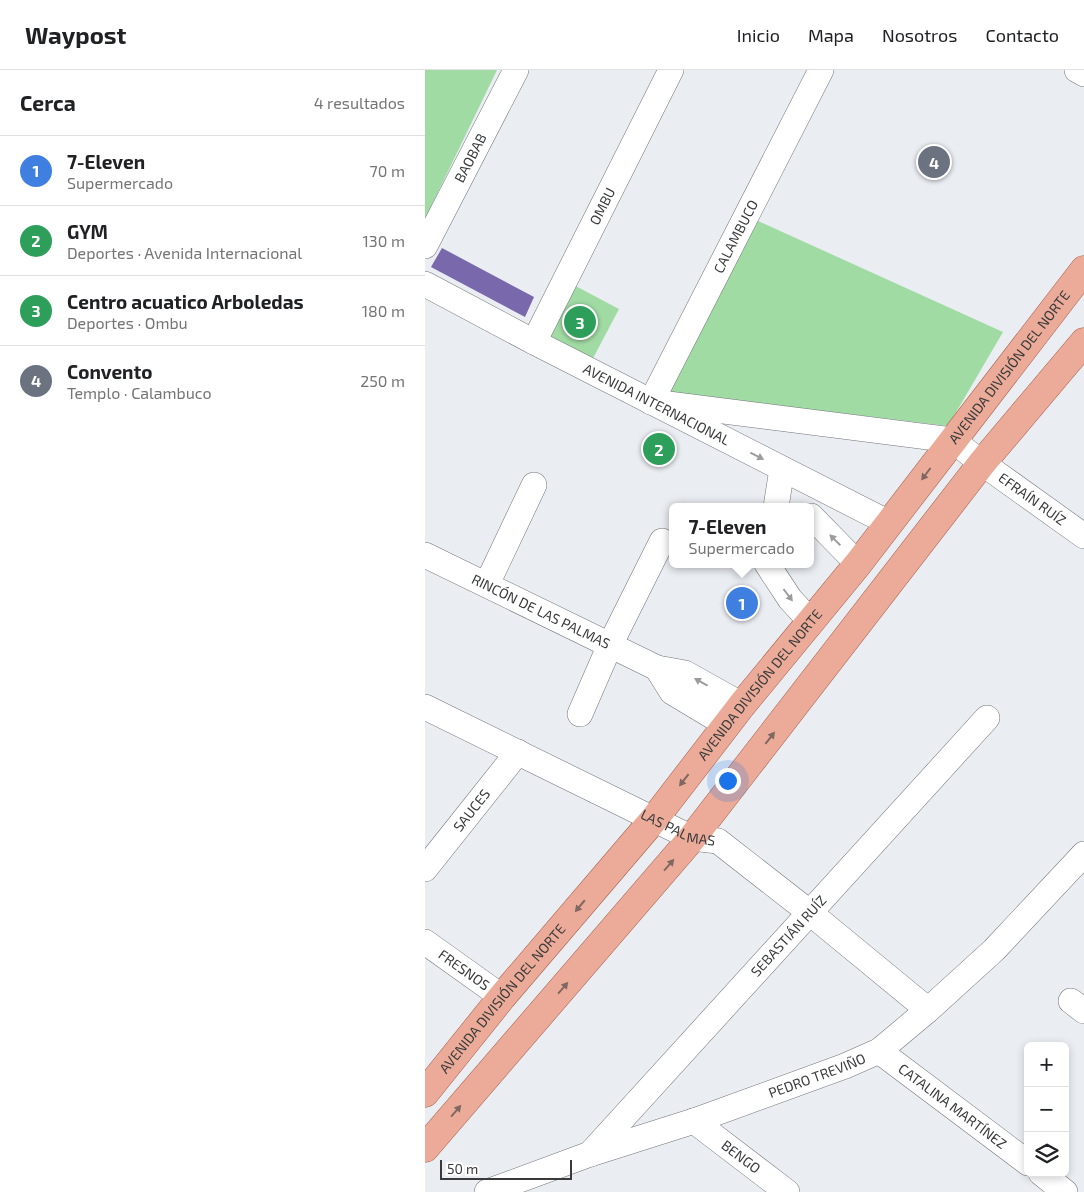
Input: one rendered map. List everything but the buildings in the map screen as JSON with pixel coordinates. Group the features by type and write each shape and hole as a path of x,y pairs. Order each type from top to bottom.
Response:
{"main road":[{"name":"AVENIDA DIVISIÓN DEL NORTE","path":"425,1093 503,997 655,818 734,715 858,564 1084,270"},
{"path":"425,1148 692,838 982,463 1084,342"}],"street":[{"name":"BAOBAB","path":"425,246 516,70"},
{"name":"OMBU","path":"534,342 671,70"},
{"name":"CALAMBUCO","path":"651,402 821,70"},
{"path":"1077,70 1084,74"},
{"name":"AVENIDA INTERNACIONAL","path":"425,284 534,342 889,523"},
{"path":"651,402 952,440"},
{"name":"EFRAÍN RUÍZ","path":"952,440 1084,536"},
{"path":"777,503 782,469"},
{"path":"487,584 534,485"},
{"path":"814,514 838,497"},
{"path":"814,519 858,564"},
{"path":"580,714 610,645 662,541"},
{"name":"RINCÓN DE LAS PALMAS","path":"425,555 657,668 685,673 734,715"},
{"path":"769,568 790,599 811,622"},
{"name":"LAS PALMAS","path":"425,707 655,818 692,838 718,841 809,912 928,1010"},
{"name":"SEBASTIÁN RUÍZ","path":"590,1154 987,718"},
{"name":"SAUCES","path":"425,869 518,752"},
{"name":"PEDRO TREVIÑO","path":"487,1192 590,1154 694,1122 845,1066 879,1050 928,1010 994,950 1084,854"},
{"name":"FRESNOS","path":"425,942 503,997"},
{"name":"CATALINA MARTÍNEZ","path":"879,1050 1024,1160"},
{"name":"BENGO","path":"694,1122 787,1192"},
{"path":"1046,1177 1065,1192"}],"green space":[{"path":"425,70 497,70 425,219"},
{"path":"756,220 1003,332 948,426 668,392"},
{"path":"568,282 619,309 591,362 540,336"}],"place":[{"name":"Convento","path":"934,162"},
{"name":"Centro acuatico Arboledas","path":"580,322"},
{"name":"GYM","path":"659,449"},
{"name":"7-Eleven","path":"742,603"}]}
